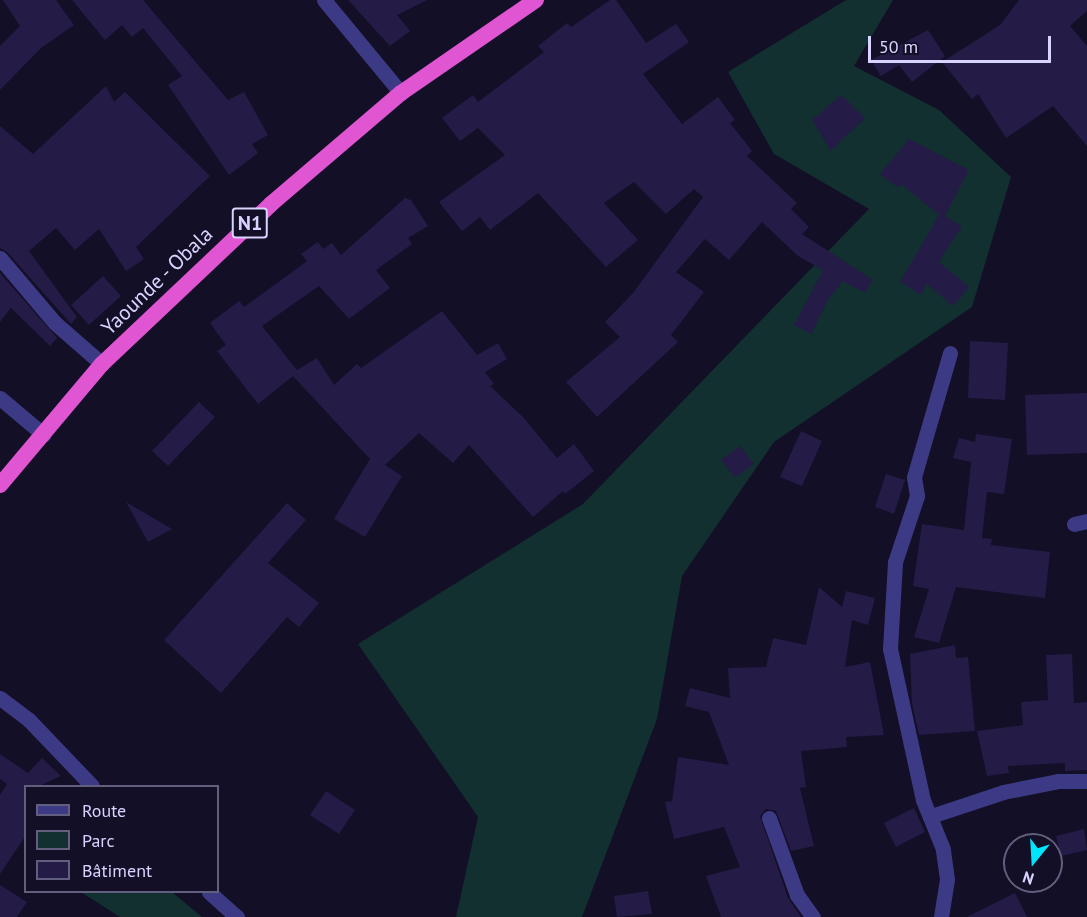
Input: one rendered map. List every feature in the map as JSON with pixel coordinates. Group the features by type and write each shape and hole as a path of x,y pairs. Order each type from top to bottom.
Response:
{"highway":[{"name":"Yaounde - Obala","path":"0,485 102,364 271,204 401,93 536,0"}],"street":[{"path":"324,0 401,93"},
{"path":"0,258 55,323 102,364"},
{"path":"941,917 947,879 943,849 920,790 890,649 895,562 917,496 914,477 950,353"},
{"path":"0,398 44,435"},
{"path":"0,698 29,720 91,785"},
{"path":"931,816 1003,792 1058,782 1087,781"},
{"path":"769,818 797,895 813,917"},
{"path":"211,893 237,917"}],"green space":[{"path":"846,0 893,0 854,66 939,110 1011,177 972,307 774,442 682,576 657,719 582,917 456,917 478,817 358,644 583,504 869,209 774,154 728,72"},
{"path":"83,893 173,893 202,917 120,917"}],"building":[{"path":"3,0 56,0 74,25 41,48 0,90 0,46 20,26"},
{"path":"72,0 143,0 228,100 244,92 268,135 252,144 258,153 229,175 168,85 182,76 143,28 132,37 122,25 105,40"},
{"path":"348,0 427,0 397,15 410,31 390,46"},
{"path":"610,0 616,0 646,43 676,24 689,42 643,74 682,124 718,97 735,120 730,123 752,151 747,156 797,203 791,209 809,227 802,234 873,280 865,293 843,281 828,300 811,334 794,325 823,270 798,256 762,222 729,260 705,239 676,272 704,292 671,335 678,342 597,417 566,382 620,337 605,322 633,293 703,197 694,189 666,214 634,182 604,203 638,240 606,267 538,193 490,230 480,217 462,231 439,202 505,155 478,128 460,141 442,118 473,95 478,102 544,52 538,46 567,23 571,27"},
{"path":"1019,0 1087,0 1087,11 1070,26 1087,46 1087,146 1053,106 1006,138 978,94 972,99 942,62 1000,25"},
{"path":"928,30 945,56 912,82 899,65 881,76 871,60"},
{"path":"106,86 114,102 125,92 210,176 136,247 144,259 126,271 99,229 75,250 56,228 29,251 77,317 71,324 7,252 0,248 0,126 33,154"},
{"path":"841,95 865,118 831,151 812,120"},
{"path":"909,139 969,170 945,216 962,226 939,262 969,287 953,306 927,284 921,295 900,282 939,215 901,184 898,188 880,174"},
{"path":"405,198 411,200 428,226 408,238 412,244 376,270 390,288 349,319 319,286 262,326 297,370 317,358 334,385 357,364 361,368 442,311 477,355 498,343 507,359 485,372 494,384 490,386 523,417 557,458 574,444 594,471 565,494 563,491 533,517 469,445 453,463 419,433 385,465 402,476 365,537 334,519 370,459 293,376 258,404 217,351 226,345 210,323 239,301 244,307 307,261 301,254 318,242 323,249 332,243 341,255"},
{"path":"0,273 57,338 50,346 11,308 0,322"},
{"path":"103,276 121,296 89,325 71,305"},
{"path":"970,341 1008,343 1005,400 968,398"},
{"path":"1087,393 1087,453 1027,455 1025,395"},
{"path":"199,402 215,417 168,466 152,451"},
{"path":"801,431 822,441 802,486 780,477"},
{"path":"976,434 1012,439 1004,494 987,492 982,538 992,539 991,545 1050,552 1045,598 956,587 939,643 914,637 929,589 913,586 922,524 964,530 971,462 953,458 959,438 975,442"},
{"path":"740,446 754,464 735,478 721,460"},
{"path":"886,474 905,480 894,514 875,507"},
{"path":"126,502 172,529 148,542"},
{"path":"287,503 306,520 268,563 319,603 299,627 287,617 221,693 164,640"},
{"path":"819,587 842,607 846,591 875,598 868,625 852,620 845,667 870,662 884,735 846,737 847,747 801,751 806,787 800,788 814,846 791,851 776,811 766,809 760,816 788,898 801,917 721,917 706,876 740,867 724,827 674,839 665,802 672,801 678,757 729,765 709,712 685,706 690,688 730,698 728,668 766,667 773,638 806,645"},
{"path":"955,645 956,658 968,657 975,731 919,735 912,704 910,654"},
{"path":"1072,654 1074,703 1087,702 1087,770 1065,771 1065,763 1008,766 1009,773 987,776 977,731 1023,725 1021,702 1048,700 1046,655"},
{"path":"0,754 28,773 42,758 61,776 41,785 24,785 24,838 0,874 0,795 7,784 0,779"},
{"path":"326,791 355,810 339,834 310,815"},
{"path":"914,808 925,832 896,847 884,823"},
{"path":"1084,829 1087,850 1063,856 1063,834"},
{"path":"0,885 27,902 17,917 0,917"},
{"path":"648,891 652,914 617,917 614,896"},
{"path":"1015,893 1027,917 967,917"}]}
